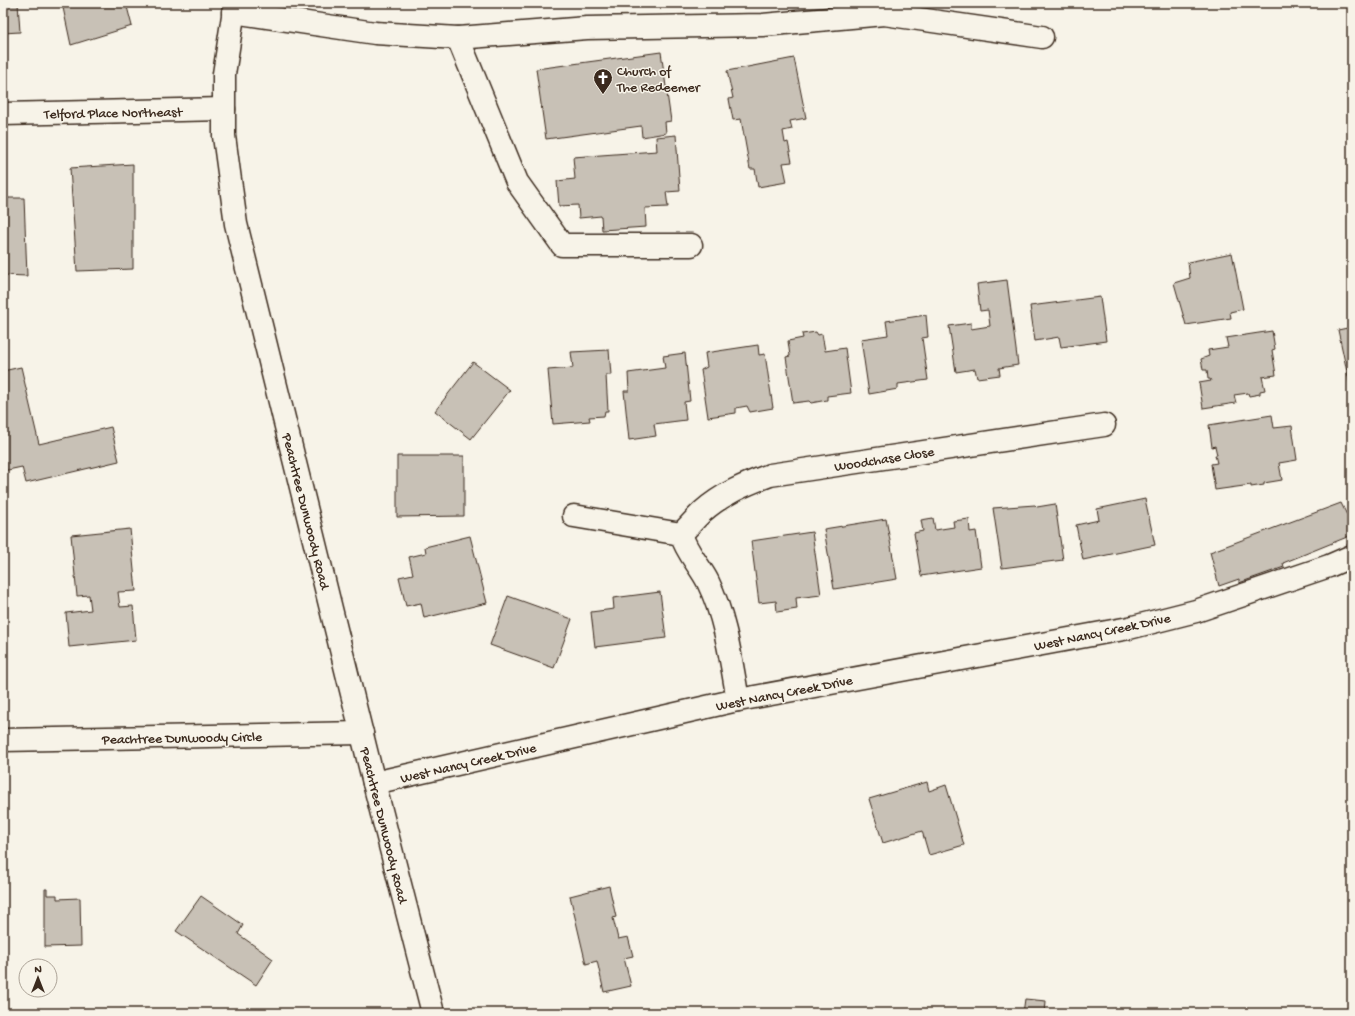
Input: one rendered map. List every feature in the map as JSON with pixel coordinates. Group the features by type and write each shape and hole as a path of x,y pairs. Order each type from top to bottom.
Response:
{"street":[{"path":"234,8 375,33 458,38 588,28 763,25 884,14 1042,37"},
{"name":"Peachtree Dunwoody Road","path":"234,8 224,74 224,136 236,224 374,783 433,1013"},
{"path":"458,38 517,182 562,245 691,245"},
{"name":"Telford Place Northeast","path":"3,114 224,109"},
{"name":"Woodchase Close","path":"681,534 703,511 723,496 748,483 770,476 1104,425"},
{"path":"574,516 681,534 684,542 708,583 721,616 738,700"},
{"name":"West Nancy Creek Drive","path":"374,783 738,700 1129,628 1196,611 1329,566 1352,556"},
{"name":"Peachtree Dunwoody Circle","path":"3,740 362,733"}],"building":[{"path":"3,3 18,3 20,32 3,33"},
{"path":"62,3 126,3 132,26 71,45"},
{"name":"Church of The Redeemer","path":"661,52 671,121 665,122 666,133 642,137 641,126 546,139 536,69"},
{"path":"794,58 806,118 790,121 792,129 783,131 785,143 788,142 792,162 783,163 787,182 758,187 755,169 750,169 741,119 733,120 729,99 733,98 727,71"},
{"path":"676,135 680,191 666,192 668,207 645,208 646,227 602,230 601,216 579,218 578,205 559,206 557,181 575,179 573,157 657,151 656,137"},
{"path":"133,164 133,269 77,271 70,168"},
{"path":"3,198 24,198 27,276 3,275"},
{"path":"1232,253 1243,309 1230,312 1231,318 1186,325 1174,283 1190,278 1188,262"},
{"path":"1007,280 1018,365 999,368 1000,375 977,378 975,369 956,372 949,326 971,323 971,329 990,326 988,310 980,311 977,284"},
{"path":"1100,297 1106,341 1061,347 1059,337 1035,341 1030,306"},
{"path":"926,315 928,337 922,338 928,380 898,384 898,389 869,394 861,339 888,335 886,321"},
{"path":"1352,327 1352,395 1338,330"},
{"path":"1272,331 1275,349 1272,350 1276,375 1262,377 1265,390 1260,391 1260,394 1249,396 1248,393 1234,395 1236,403 1203,408 1199,383 1211,381 1208,379 1207,370 1203,370 1201,359 1209,356 1208,350 1228,347 1226,338"},
{"path":"816,332 818,335 822,334 825,351 845,348 851,393 827,396 827,400 811,403 809,401 793,403 786,357 790,356 788,341 803,338 802,334"},
{"path":"758,345 759,355 765,354 773,408 750,412 747,406 736,408 736,413 708,417 701,370 707,367 705,353"},
{"path":"609,350 611,375 606,375 608,411 605,411 604,416 589,417 590,421 553,424 548,370 573,368 571,352"},
{"path":"685,353 690,401 684,402 686,420 654,424 656,436 629,440 624,391 629,391 628,373 665,368 663,356"},
{"path":"473,362 510,390 471,439 435,411"},
{"path":"21,367 39,444 111,427 119,461 26,483 22,467 3,471 3,371"},
{"path":"1272,415 1274,428 1292,426 1297,460 1279,463 1282,480 1251,487 1251,485 1215,490 1211,464 1217,463 1215,455 1217,455 1215,446 1212,447 1209,425"},
{"path":"397,456 464,456 464,516 397,517"},
{"path":"1145,499 1155,545 1083,560 1076,525 1099,520 1097,509"},
{"path":"1341,503 1352,525 1352,535 1283,563 1284,567 1239,583 1239,579 1219,586 1210,552"},
{"path":"1055,504 1063,560 1002,568 993,508 1035,505 1037,507"},
{"path":"933,518 935,530 954,527 953,521 969,519 970,532 976,531 981,567 921,576 914,533 923,531 921,520"},
{"path":"886,519 897,579 834,589 824,529"},
{"path":"130,529 136,591 118,592 120,607 133,606 136,640 69,647 66,613 91,610 89,595 77,596 71,535"},
{"path":"812,532 821,595 796,598 797,609 777,612 776,601 759,603 751,541"},
{"path":"470,536 487,603 424,618 421,603 406,606 399,577 413,574 409,557 426,553 425,547"},
{"path":"660,592 666,638 595,647 591,612 614,609 613,598"},
{"path":"508,596 572,619 554,668 490,645"},
{"path":"927,782 929,791 946,785 964,845 929,855 922,831 883,843 869,799"},
{"path":"609,886 616,917 613,918 618,939 628,937 633,956 624,958 631,986 604,992 597,961 586,964 570,896"},
{"path":"45,889 47,889 47,895 57,895 57,899 80,898 81,946 45,947"},
{"path":"201,896 243,925 238,934 273,959 256,985 176,931"},
{"path":"1025,999 1046,1001 1045,1013 1023,1013"}],"place":[{"name":"Church of The Redeemer","path":"603,95"}]}
